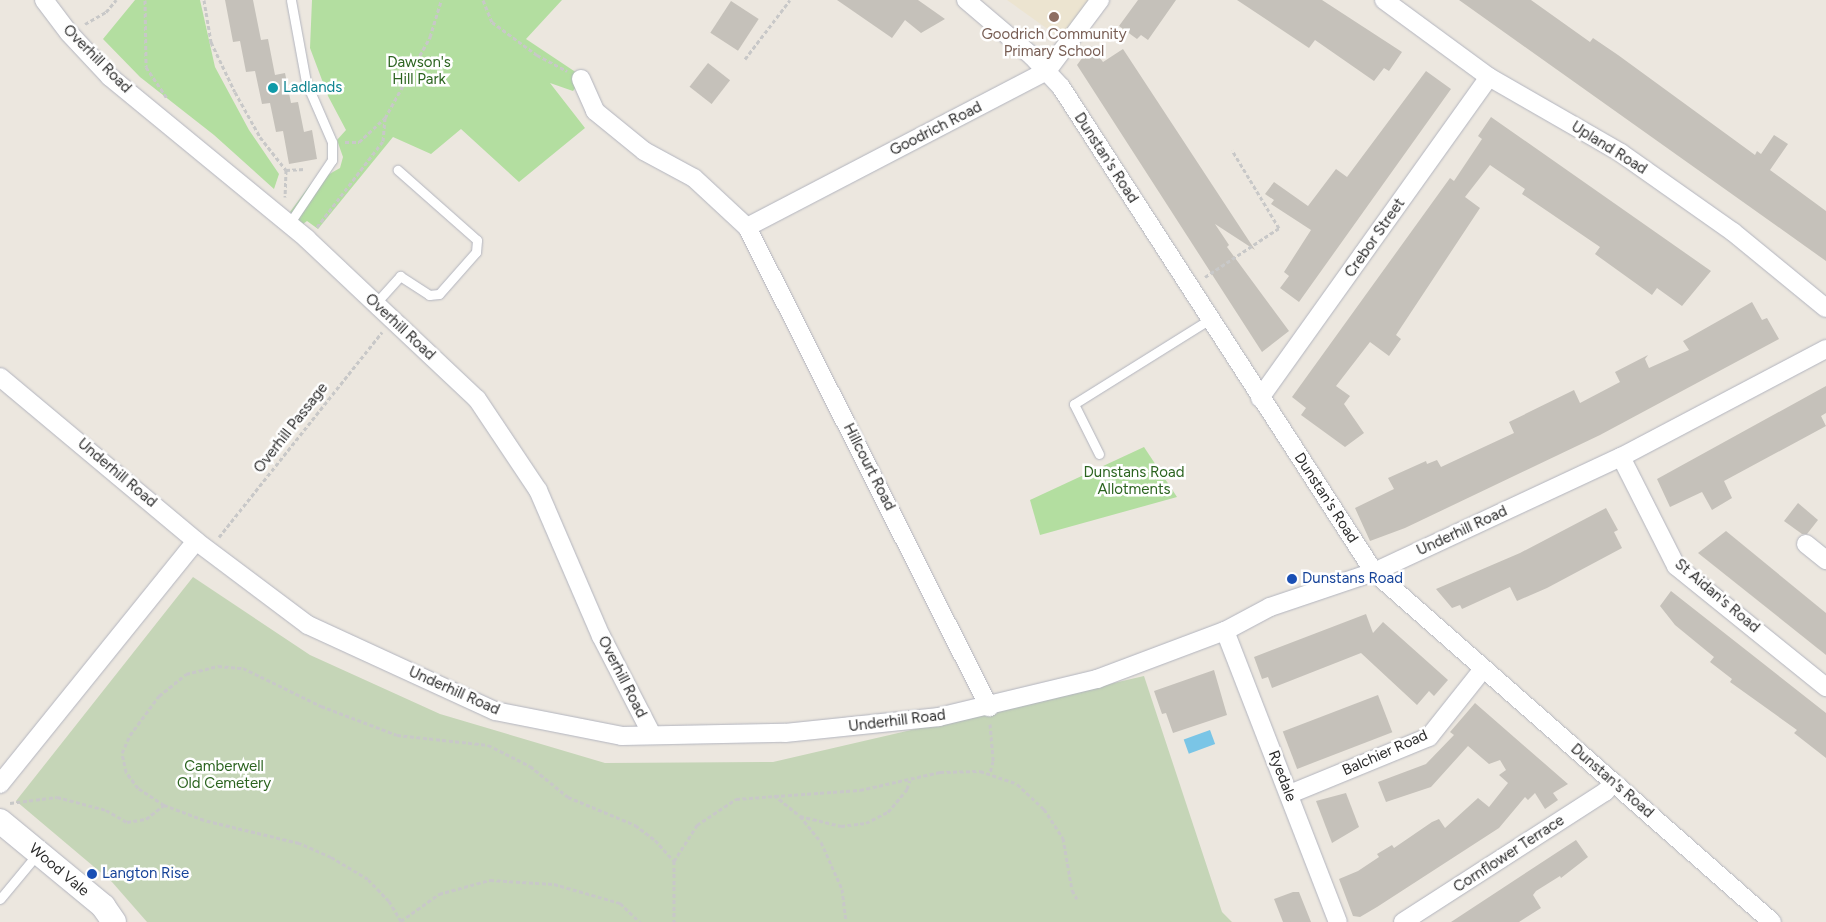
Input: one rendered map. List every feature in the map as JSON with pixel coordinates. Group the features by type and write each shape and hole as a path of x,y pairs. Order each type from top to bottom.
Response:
{"street":[{"name":"Overhill Road","path":"44,0 70,34 110,76 307,239 478,399 538,490 601,636 652,735"},
{"name":"Dunstan's Road","path":"966,0 1061,87 1374,572 1772,922"},
{"name":"Goodrich Road","path":"747,227 1046,72 1100,0"},
{"name":"Upland Road","path":"1384,0 1489,77 1621,153 1733,232 1826,308"},
{"name":"Crebor Street","path":"1260,398 1489,77"},
{"path":"581,79 595,110 644,151 694,178 747,227"},
{"name":"Hillcourt Road","path":"747,227 989,707"},
{"name":"Underhill Road","path":"0,377 202,546 308,624 496,711 622,736 785,733 939,717 989,707 1097,679 1225,631 1270,607 1374,572 1621,457 1826,350"},
{"name":"St Aidan's Road","path":"1621,457 1676,566 1826,687"},
{"path":"1806,544 1826,560"},
{"path":"0,784 202,546"},
{"name":"Ryedale","path":"1225,631 1290,794 1338,922"},
{"name":"Balchier Road","path":"1290,794 1429,737 1483,669"},
{"name":"Cornflower Terrace","path":"1403,922 1605,792 1613,783"},
{"name":"Wood Vale","path":"0,821 102,906 113,922"}],"lane":[{"path":"283,219 332,160 332,142 306,82 291,0"},
{"path":"375,304 400,276 429,294 438,294 476,252 477,240 398,170"},
{"path":"1099,454 1074,404 1210,319"},
{"path":"0,899 38,853"}],"path":[{"path":"70,34 106,12 116,0"},
{"path":"145,0 146,67 172,103"},
{"path":"204,0 211,42 235,92 260,137 286,170 283,219"},
{"path":"332,142 359,142 386,118 430,37 442,0"},
{"path":"483,0 492,22 537,55 581,79"},
{"path":"745,59 790,0"},
{"path":"307,239 383,141 386,118"},
{"path":"1190,287 1279,228 1232,150"},
{"path":"286,170 305,169"},
{"name":"Overhill Passage","path":"202,546 392,319"},
{"path":"640,922 620,903 554,884 490,880 439,894 401,922 389,901 368,879 331,857 300,843 204,820 164,806 138,788 126,772 122,753 130,735 159,696 186,674 218,666 234,668 267,678 321,706 396,735 488,745 530,766 568,798 635,825 655,840 674,861"},
{"path":"989,707 993,761 990,773"},
{"path":"674,922 674,861 697,825 722,806 736,799 773,794 860,790 954,771 990,773 1017,784 1034,798 1054,823 1065,845 1072,890 1077,899"},
{"path":"800,816 841,826 866,823 888,812 907,789 910,779"},
{"path":"773,794 800,816 821,842 842,890 846,922"},
{"path":"0,804 57,797 106,810 127,822 146,818 164,806"}],"shaded area":[{"name":"Goodrich Community Primary School","path":"1007,0 1090,0 1065,34 1056,35"}],"green space":[{"path":"135,0 200,0 215,67 249,130 279,174 274,189 214,135 140,77 103,39"},
{"name":"Dawson's Hill Park","path":"312,0 562,0 526,39 583,77 573,91 550,83 585,128 519,182 461,129 431,154 393,137 318,229 307,221 303,224 290,212 310,185 340,168 343,157 337,140 346,130 328,96 310,48"},
{"name":"Dunstans Road Allotments","path":"1144,447 1177,497 1040,535 1030,500"},
{"name":"Camberwell Old Cemetery","path":"193,577 310,655 440,714 605,763 773,762 1144,676 1222,912 1232,922 147,922 112,882 16,801"}],"water":[{"path":"1210,730 1215,744 1189,754 1184,740"}],"building":[{"name":"Ladlands","path":"225,0 253,0 261,40 268,39 275,75 285,73 291,103 298,102 304,132 312,130 317,159 289,164 283,131 276,132 270,103 262,104 255,71 246,72 240,41 233,42"},
{"path":"837,0 918,0 945,19 921,33 905,20 892,38"},
{"path":"1138,0 1176,0 1148,40 1141,35 1137,39 1119,26"},
{"path":"1237,0 1322,0 1402,52 1389,71 1384,68 1374,81 1315,40 1309,48"},
{"path":"1459,0 1531,0 1590,42 1593,38 1618,55 1755,155 1757,151 1761,154 1774,135 1788,144 1770,170 1826,211 1826,261"},
{"path":"731,1 759,19 738,51 710,33"},
{"path":"1091,46 1103,62 1123,49 1255,250 1215,224 1229,245 1227,247 1289,331 1262,352 1077,65"},
{"path":"708,63 730,80 712,104 690,87"},
{"path":"1426,71 1451,89 1299,302 1280,288 1289,276 1284,272 1311,230 1271,204 1274,200 1265,194 1274,182 1308,206 1336,169 1347,177"},
{"path":"1491,117 1711,271 1682,306 1657,288 1652,295 1595,254 1600,247 1522,194 1525,189 1490,165 1465,197 1480,208 1396,335 1401,339 1389,356 1370,342 1336,386 1350,396 1344,404 1364,433 1345,447 1301,415 1306,408 1292,397 1450,178 1454,181 1482,139 1478,136"},
{"path":"1752,302 1762,320 1767,318 1779,339 1600,435 1405,528 1370,541 1355,508 1394,489 1388,478 1426,461 1427,464 1437,460 1441,467 1514,433 1509,422 1574,390 1580,403 1620,382 1615,372 1648,355 1645,359 1649,368 1689,350 1683,341"},
{"path":"1826,386 1826,413 1821,416 1826,426 1724,481 1732,498 1712,510 1702,492 1670,507 1657,479"},
{"path":"1798,503 1818,520 1807,534 1802,534 1784,521"},
{"path":"1606,508 1618,530 1614,532 1622,548 1547,588 1517,601 1510,587 1462,609 1460,605 1452,608 1436,589 1520,553"},
{"path":"1726,531 1826,613 1826,655 1698,553"},
{"path":"1671,591 1826,713 1826,758 1794,733 1797,730 1730,682 1732,679 1710,662 1714,657 1675,625 1660,606"},
{"path":"1366,614 1373,633 1383,622 1448,680 1434,696 1429,691 1417,705 1361,653 1272,688 1268,677 1262,679 1254,657"},
{"path":"1214,670 1227,715 1173,733 1166,713 1162,714 1154,691"},
{"path":"1378,695 1392,732 1297,769 1283,732"},
{"path":"1475,703 1568,784 1553,793 1558,800 1545,809 1535,793 1528,800 1525,797 1499,828 1377,907 1360,917 1353,916 1339,879 1358,871 1379,857 1377,854 1392,845 1394,848 1432,822 1439,819 1445,828 1478,798 1489,807 1508,783 1499,775 1506,770 1500,760 1489,764 1468,746 1431,787 1386,802 1378,782 1426,764 1454,735 1450,732"},
{"path":"1346,793 1359,827 1332,843 1316,801"},
{"path":"1576,840 1588,857 1561,878 1560,876 1536,891 1533,895 1541,908 1519,922 1451,922"},
{"path":"1293,892 1299,892 1311,922 1283,922 1274,899"}],"place":[{"name":"Goodrich Community Primary School","path":"1054,17"},
{"name":"Ladlands","path":"273,88"},
{"name":"Dunstans Road","path":"1292,579"},
{"name":"Langton Rise","path":"92,874"}]}
